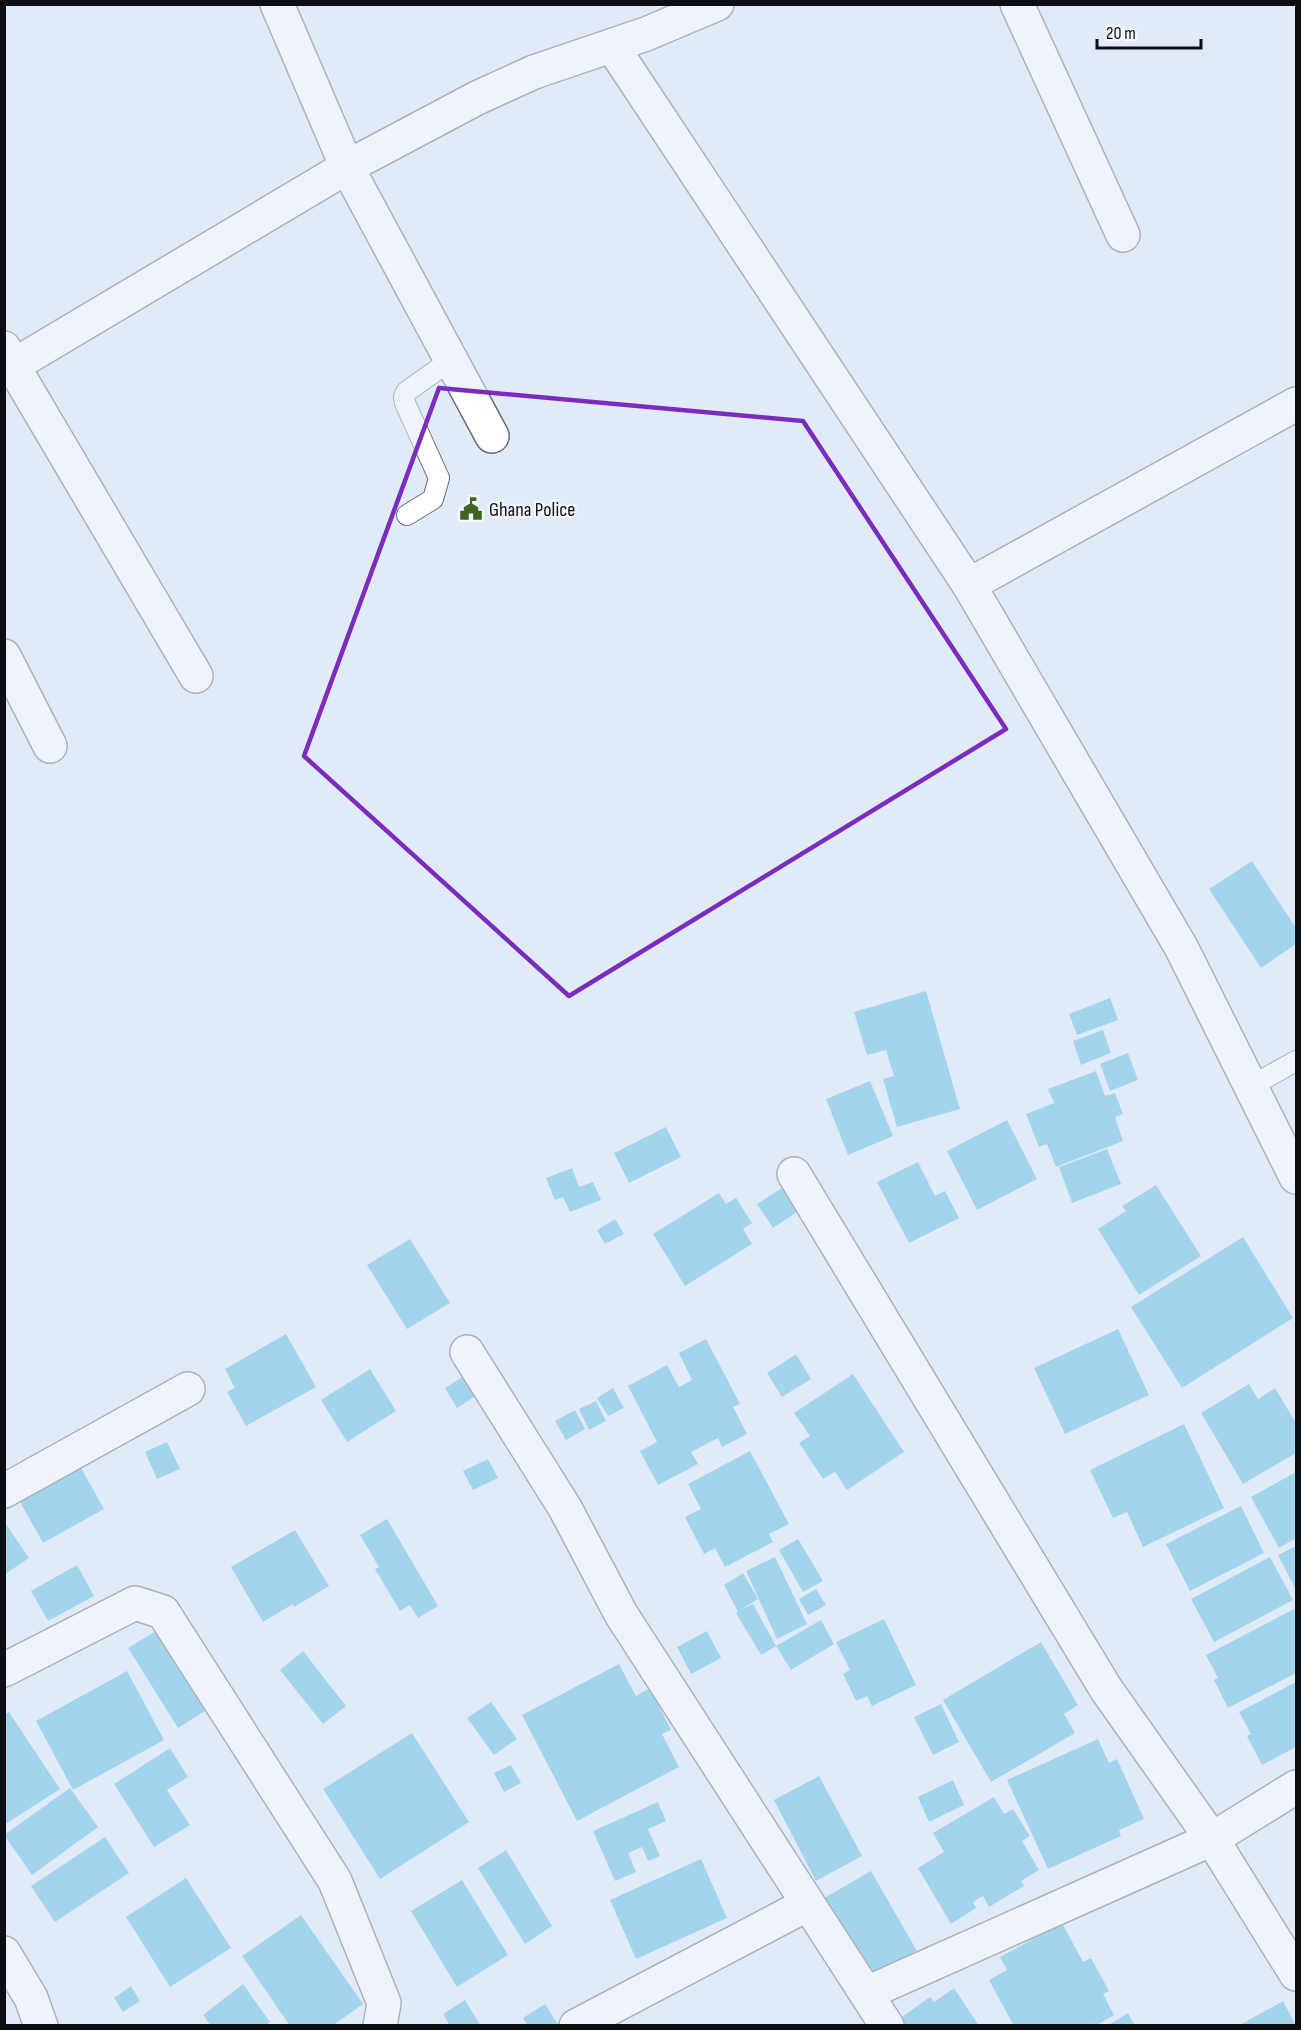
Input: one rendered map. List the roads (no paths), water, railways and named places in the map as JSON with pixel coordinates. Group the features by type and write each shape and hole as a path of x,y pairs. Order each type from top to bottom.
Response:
{"street":[{"path":"277,4 347,167 492,436"},
{"path":"196,676 7,362 347,167 477,98 534,72 612,46 717,4"},
{"path":"1017,4 1123,235"},
{"path":"612,46 969,585 1181,947 1296,1177"},
{"path":"969,585 1296,404"},
{"path":"4,656 50,746"},
{"path":"794,1174 1106,1689 1212,1839 1296,1974"},
{"path":"467,1352 565,1508 621,1614 887,2025"},
{"path":"4,1491 188,1389"},
{"path":"4,1670 135,1603 163,1612 335,1881 384,2003 380,2025"},
{"path":"867,1993 1212,1839 1296,1787"},
{"path":"576,2025 808,1904"},
{"path":"4,1953 31,1998 41,2025"}],"lane":[{"path":"407,515 434,498 439,478 404,397 406,392 451,360"},
{"path":"1251,1086 1296,1061"}],"place":[{"name":"Ghana Police","path":"471,509"}]}
